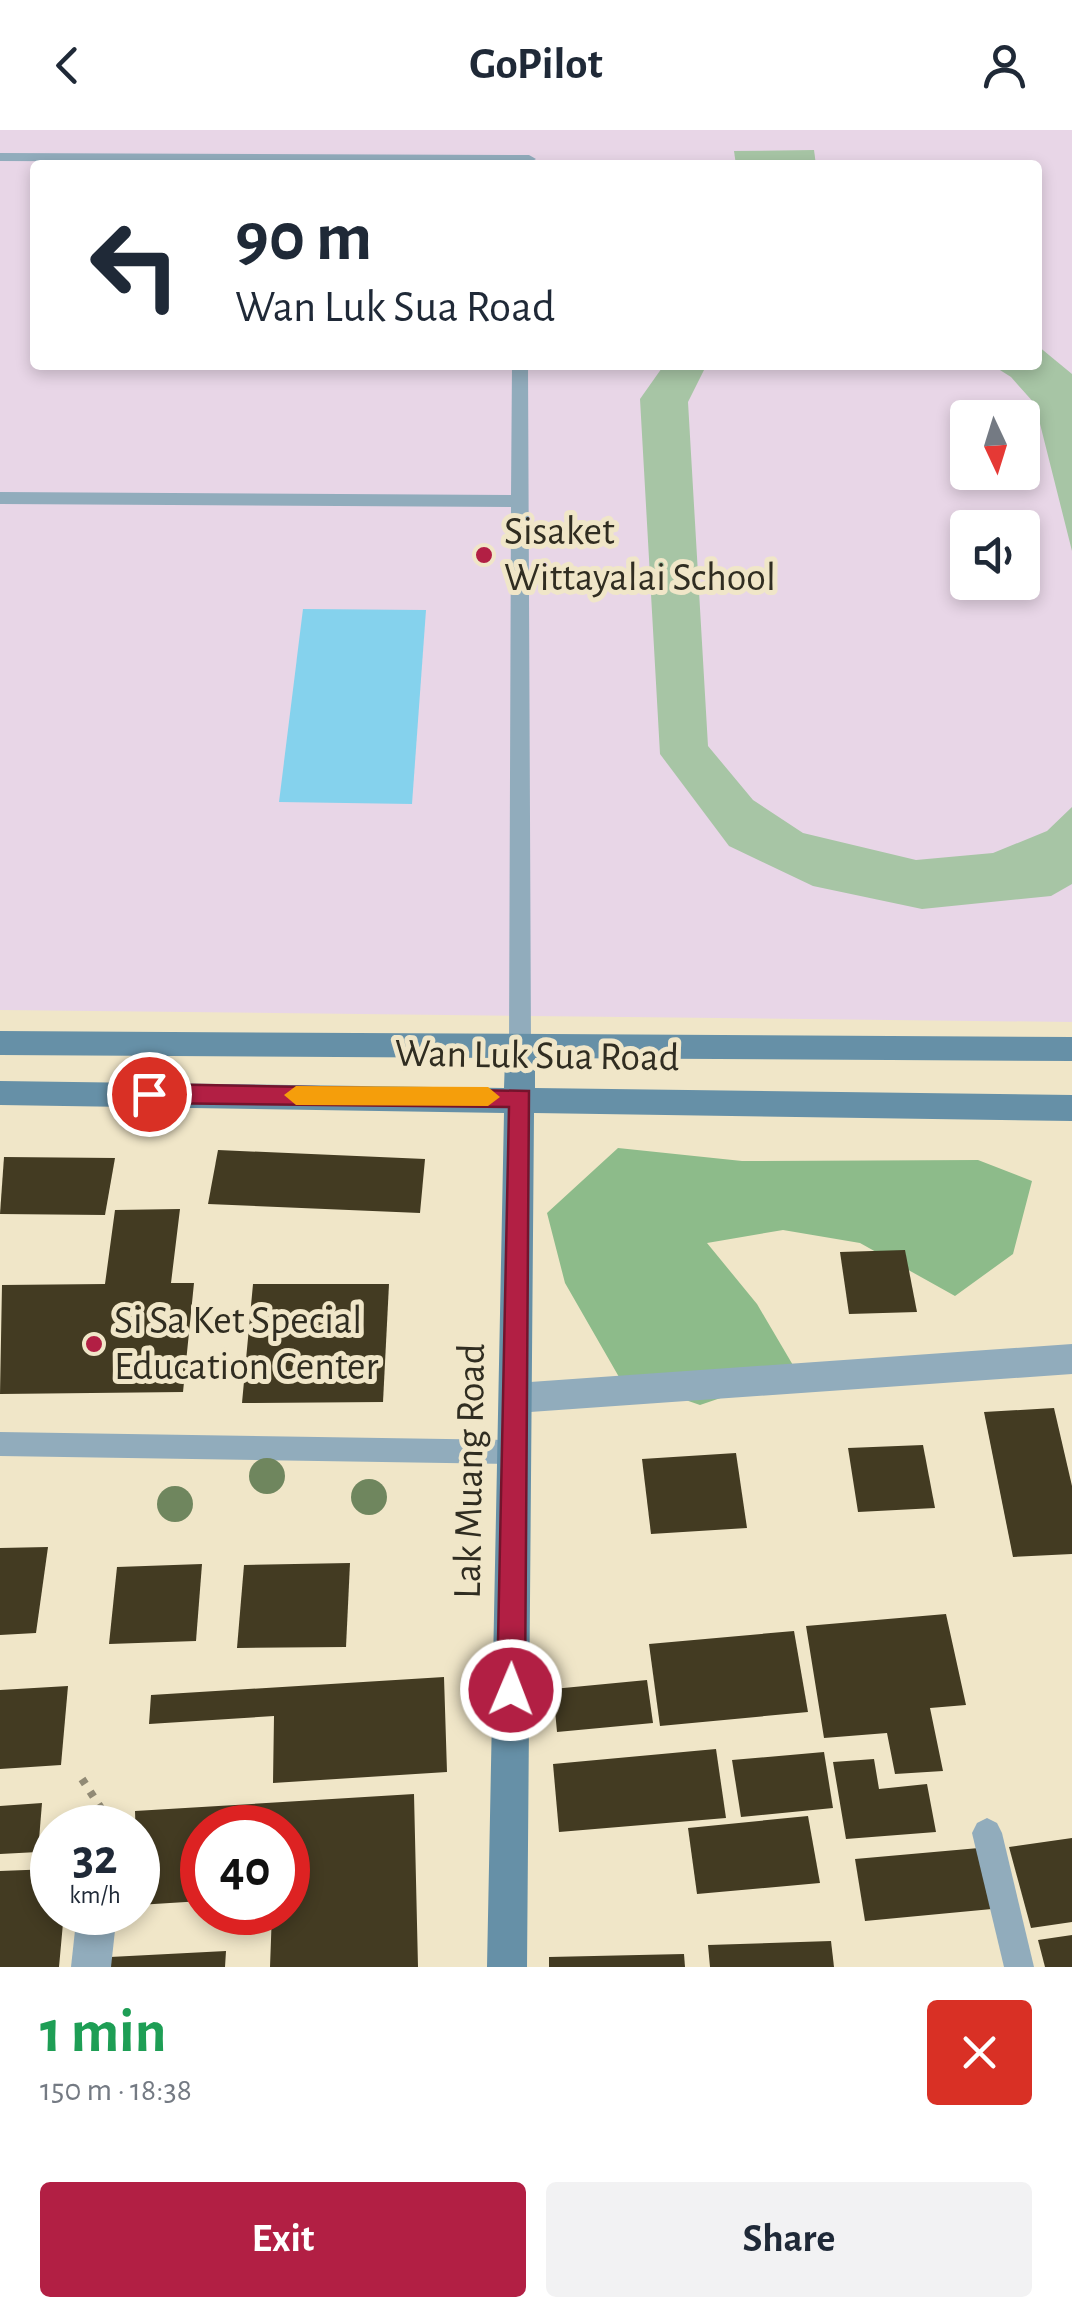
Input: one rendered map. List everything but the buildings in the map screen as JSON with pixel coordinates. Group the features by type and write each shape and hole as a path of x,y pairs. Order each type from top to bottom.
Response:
{"street":[{"name":"Wan Luk Sua Road","path":"0,1043 1072,1050"},
{"name":"Lak Muang Road","path":"506,1967 520,1045"},
{"name":"Wan Luk Sua Road","path":"0,1092 1072,1108"},
{"path":"516,1398 1072,1359"},
{"path":"91,1967 95,1935"}],"lane":[{"path":"0,157 529,159"},
{"path":"520,370 520,1045"},
{"path":"0,498 520,501"},
{"path":"0,1444 515,1452"},
{"path":"987,1833 1019,1967"}],"path":[{"path":"82,1779 99,1805"}],"shaded area":[{"name":"Sisaket Wittayalai School","path":"0,130 1072,130 1072,1022 0,1010"}],"green space":[{"path":"814,150 815,160 735,160 734,151"},
{"path":"1042,349 1072,374 1072,551 1040,424 1040,400 1031,400 1000,370 1042,370"},
{"path":"660,370 704,370 688,402 708,746 753,800 803,833 916,860 993,853 1047,831 1072,807 1072,884 1051,896 922,909 813,886 729,846 660,754 640,399"},
{"path":"618,1148 742,1161 978,1160 1032,1181 1013,1254 955,1296 860,1243 783,1230 707,1243 757,1304 797,1372 700,1405 619,1377 565,1283 547,1213"}],"water":[{"path":"303,609 426,610 412,804 279,802"}],"slow traffic":[{"path":"296,1095 488,1097"}],"place":[{"name":"Sisaket Wittayalai School","path":"484,555"},
{"name":"Si Sa Ket Special Education Center","path":"94,1344"}],"route":[{"path":"149,1094 520,1097 511,1690"}]}
